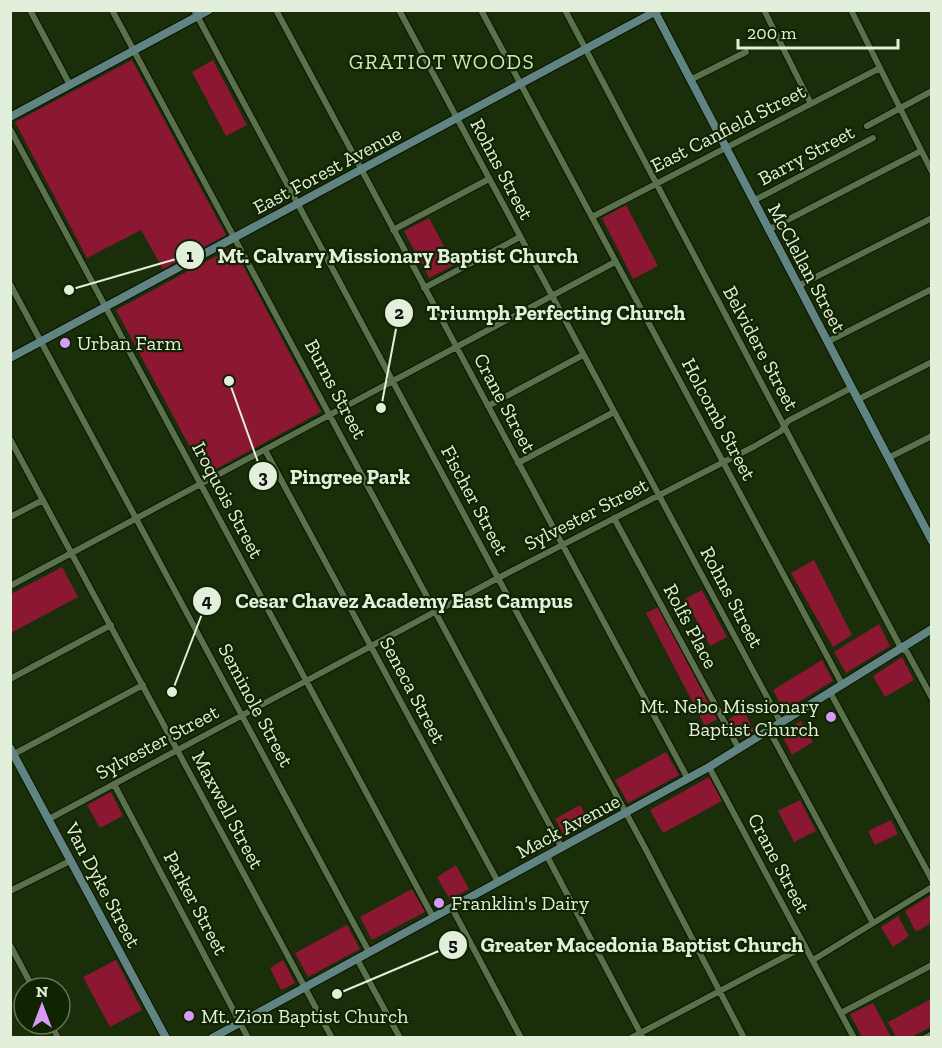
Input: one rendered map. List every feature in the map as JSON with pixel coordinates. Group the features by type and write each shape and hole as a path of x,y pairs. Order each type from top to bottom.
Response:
{"main road":[{"path":"10,117 134,51 195,14 209,10"},
{"name":"East Forest Avenue","path":"10,358 656,11"},
{"name":"McClellan Street","path":"656,11 857,400 928,526 932,541"},
{"name":"Mack Avenue","path":"212,1038 688,779 932,628"},
{"name":"Van Dyke Street","path":"12,751 166,1038"}],"street":[{"path":"30,10 70,85"},
{"name":"Burns Street","path":"112,10 562,848"},
{"name":"Crane Street","path":"276,10 688,779"},
{"name":"Rohns Street","path":"399,10 781,723"},
{"name":"Holcomb Street","path":"481,10 842,684"},
{"name":"Belvidere Street","path":"565,10 901,648 907,652 932,698"},
{"path":"764,10 811,104"},
{"path":"851,10 932,172"},
{"name":"Fischer Street","path":"195,14 626,813 744,1038"},
{"path":"690,80 746,52"},
{"name":"East Canfield Street","path":"592,217 880,68"},
{"path":"867,126 932,91"},
{"name":"Iroquois Street","path":"10,129 434,917"},
{"name":"Barry Street","path":"753,201 873,138"},
{"path":"768,230 921,151"},
{"path":"393,230 489,179"},
{"path":"798,286 932,218"},
{"path":"424,288 520,237"},
{"path":"10,586 615,262"},
{"name":"Seminole Street","path":"10,284 369,952"},
{"path":"827,342 932,289"},
{"path":"488,406 583,355"},
{"path":"857,400 932,362"},
{"name":"Sylvester Street","path":"49,819 435,611 779,432 788,421 851,388"},
{"path":"518,463 614,412"},
{"path":"888,458 932,436"},
{"name":"Maxwell Street","path":"10,439 332,1038"},
{"name":"Seneca Street","path":"266,450 498,882"},
{"path":"10,517 44,500"},
{"name":"Rolfs Place","path":"614,518 739,749"},
{"path":"10,679 111,625"},
{"path":"12,751 143,685"},
{"path":"830,692 932,880"},
{"path":"769,730 873,923"},
{"name":"Crane Street","path":"709,767 854,1038"},
{"name":"Parker Street","path":"114,784 248,1038"},
{"path":"546,856 642,1035"},
{"path":"10,891 70,861"},
{"path":"813,960 932,887"},
{"path":"452,908 521,1038"},
{"path":"10,945 27,976"},
{"path":"631,1038 642,1035 805,946"},
{"path":"357,959 400,1038"},
{"path":"841,1013 932,965"},
{"path":"925,1038 932,1034"}],"shaded area":[{"path":"132,60 226,235 163,269 141,230 87,258 15,122"},
{"path":"213,60 247,125 226,136 192,72"},
{"path":"626,205 658,266 633,279 602,218"},
{"path":"429,218 454,265 429,278 404,231"},
{"path":"233,247 321,412 205,475 116,310"},
{"path":"814,560 852,635 833,647 791,573"},
{"path":"62,567 78,597 11,633 11,594"},
{"path":"702,590 727,637 710,646 685,599"},
{"path":"658,607 717,719 705,726 646,613"},
{"path":"879,624 890,646 846,673 834,652"},
{"path":"902,657 914,680 885,697 873,676"},
{"path":"822,660 833,681 784,711 773,690"},
{"path":"744,711 754,731 740,739 729,719"},
{"path":"801,721 813,742 792,755 781,733"},
{"path":"666,752 679,775 628,803 615,780"},
{"path":"709,777 722,801 663,833 650,810"},
{"path":"111,792 123,816 100,828 87,805"},
{"path":"800,800 816,831 794,842 778,811"},
{"path":"580,805 590,823 565,837 555,819"},
{"path":"891,820 898,834 875,845 868,831"},
{"path":"456,865 469,889 450,900 437,877"},
{"path":"412,889 425,912 372,940 360,917"},
{"path":"931,895 931,923 916,932 905,911"},
{"path":"898,916 909,936 893,947 881,927"},
{"path":"347,925 360,949 308,977 295,953"},
{"path":"116,960 142,1010 110,1027 83,977"},
{"path":"283,960 295,983 281,990 270,968"},
{"path":"931,999 931,1027 911,1037 896,1037 888,1022"},
{"path":"873,1003 891,1037 862,1037 850,1014"}],"place":[{"name":"Mt. Calvary Missionary Baptist Church","path":"69,290"},
{"name":"Urban Farm","path":"65,343"},
{"name":"Pingree Park","path":"229,381"},
{"name":"Triumph Perfecting Church","path":"381,408"},
{"name":"Cesar Chavez Academy East Campus","path":"172,692"},
{"name":"Mt. Nebo Missionary Baptist Church","path":"831,717"},
{"name":"Franklin's Dairy","path":"439,903"},
{"name":"Greater Macedonia Baptist Church","path":"337,994"},
{"name":"Mt. Zion Baptist Church","path":"189,1016"}],"district":[{"name":"GRATIOT WOODS","path":"442,62"}]}
